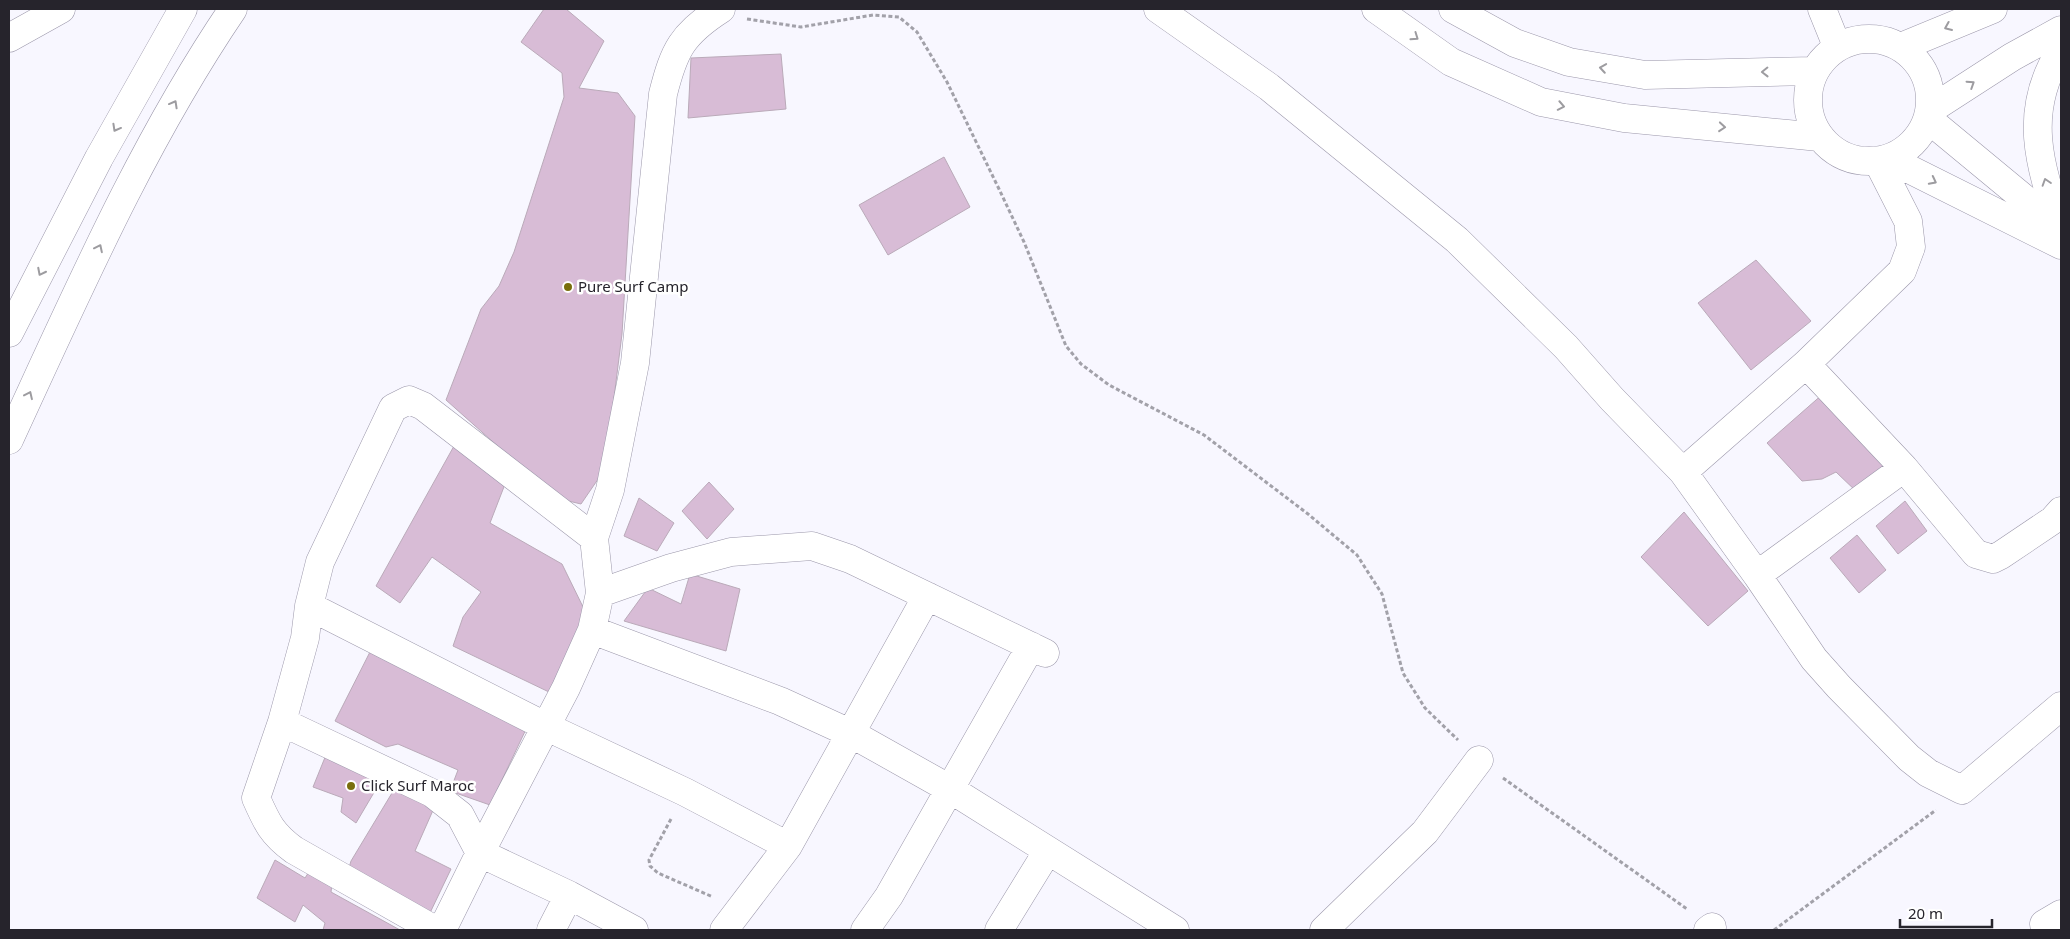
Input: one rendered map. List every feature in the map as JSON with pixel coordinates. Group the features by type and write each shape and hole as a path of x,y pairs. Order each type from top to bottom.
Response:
{"main road":[{"path":"9,38 61,9"},
{"path":"9,334 99,158 183,9"},
{"path":"9,440 140,164 202,54 232,9"},
{"path":"1158,9 1269,87 1456,240 1566,348 1612,399 1683,472 1757,575 1814,659 1909,758 1928,773 1962,790 2061,706"},
{"path":"1376,9 1451,62 1540,102 1624,118 1818,137"},
{"path":"1453,9 1515,43 1569,62 1645,75 1814,71"},
{"path":"1822,9 1837,46"},
{"path":"1901,47 1993,9"},
{"path":"442,930 480,853 547,727 592,630 600,593 594,538 610,490 635,363 662,94 671,62 689,32 719,10"},
{"path":"1929,115 2012,57 2061,30"},
{"path":"1858,39 1880,39 1901,47 1915,59 1925,74 1930,92 1929,115 1919,136 1906,150 1884,160 1856,161 1835,152 1818,137 1809,116 1807,92 1814,71 1837,46 1858,39"},
{"path":"2061,50 2047,76 2039,102 2037,123 2043,176 2061,228"},
{"path":"1929,115 2061,228"},
{"path":"1683,472 1806,364 1896,277 1908,258 1911,247 1908,221 1884,160"},
{"path":"1884,160 2061,245"},
{"path":"1806,364 1904,468 1971,550 1982,557 1992,559 2001,556 2053,520 2061,511"},
{"path":"435,930 278,839 267,822 256,798 282,722 305,638 309,606 320,562 393,408 409,400 423,406 594,538"},
{"path":"1757,575 1904,468"},
{"path":"600,593 671,568 731,552 812,546 850,560 1038,649 950,788 889,896 865,930"},
{"path":"731,920 788,846 852,734 927,596"},
{"path":"309,606 547,727 685,792 788,846"},
{"path":"592,630 780,701 852,734 950,788 1047,852 1175,930"},
{"path":"282,722 437,796 460,815 480,853 569,895 634,930"},
{"path":"1324,930 1425,832 1479,760"},
{"path":"999,930 1047,852"},
{"path":"551,930 569,895"}],"path":[{"path":"719,10 762,22 801,27 873,15 899,17 917,32 947,82 1024,242 1066,346 1081,364 1109,385 1204,435 1308,514 1357,555 1382,594 1403,673 1426,708 1479,760 1710,928"},
{"path":"1774,930 1962,790"},
{"path":"685,792 649,860 650,866 731,920"}],"building":[{"path":"544,9 566,9 604,41 579,88 618,93 635,116 622,334 605,469 581,504 556,498 446,400 481,309 499,286 514,252 564,97 562,73 521,42"},
{"path":"781,54 786,109 688,118 691,58"},
{"path":"944,157 970,207 888,255 859,205"},
{"path":"1756,260 1811,321 1751,370 1698,303"},
{"path":"1824,393 1885,464 1858,493 1836,472 1822,479 1802,481 1767,443"},
{"path":"459,437 507,479 490,523 562,564 586,613 549,692 453,646 463,617 481,592 432,557 400,603 376,586"},
{"path":"709,482 734,509 707,539 682,511"},
{"path":"639,498 674,523 657,551 624,536"},
{"path":"1905,501 1927,531 1898,554 1876,526"},
{"path":"1684,512 1748,591 1708,626 1641,557"},
{"path":"1857,535 1886,570 1859,593 1830,558"},
{"path":"690,574 740,589 726,651 624,621 648,588 681,604"},
{"path":"373,646 529,723 490,805 450,791 458,770 398,744 386,747 335,721"},
{"path":"328,750 382,779 356,823 341,812 343,798 313,787"},
{"path":"398,783 438,799 415,851 451,869 428,917 348,871 351,861"},
{"path":"275,860 305,878 314,864 333,876 331,892 400,930 323,930 325,923 303,905 295,922 257,898"}],"place":[{"name":"Pure Surf Camp","path":"568,287"},
{"name":"Click Surf Maroc","path":"351,786"}]}
